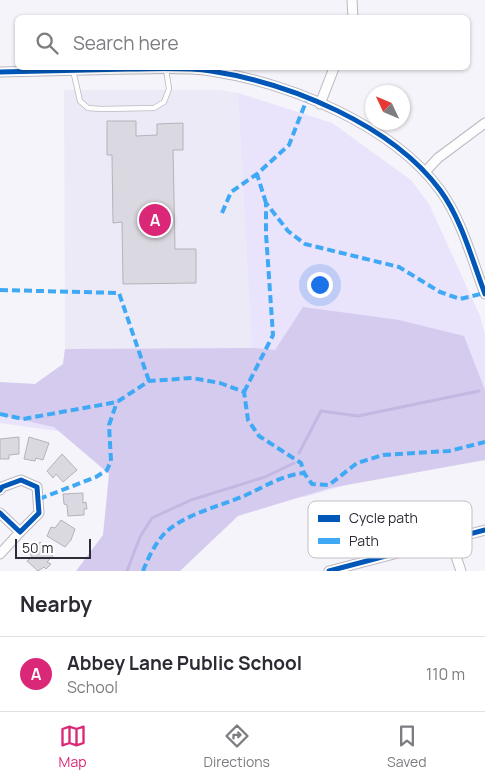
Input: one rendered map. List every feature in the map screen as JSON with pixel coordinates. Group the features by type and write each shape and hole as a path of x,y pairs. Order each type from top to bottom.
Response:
{"street":[{"path":"352,0 353,15"},
{"path":"0,72 73,70"},
{"path":"188,70 210,71 260,80 354,119 406,152 441,192 459,224 483,281 485,294"},
{"path":"320,104 333,70"},
{"path":"425,172 438,158 485,122"},
{"path":"0,490 2,486 21,480 37,487 39,513 0,554"},
{"path":"0,513 20,532"},
{"path":"472,533 485,530"},
{"path":"329,571 378,558"},
{"path":"457,558 461,571"}],"lane":[{"path":"73,70 80,101 88,108 110,109 154,108 164,102 169,89 166,70"}],"shaded area":[{"path":"64,90 219,90 238,93 253,348 65,349"},
{"path":"238,93 332,123 411,180 429,204 480,316 485,334 485,460 399,470 308,496 245,506 115,518 118,487 107,460 72,433 0,423 0,383 35,384 63,364 65,349 252,348"},
{"path":"303,307 399,320 464,336 485,390 485,460 330,488 238,516 180,571 76,571 103,535 109,474 54,427 0,415 0,382 35,384 63,364 65,349 253,348 275,350"}],"building":[{"path":"107,121 136,121 136,136 157,135 157,124 183,123 183,150 173,150 175,249 196,249 196,283 123,284 122,222 113,223 112,155 107,155"},
{"path":"19,437 19,454 9,455 9,459 0,459 0,439"},
{"path":"29,437 49,443 43,460 36,458 35,461 24,459"},
{"path":"62,454 77,470 63,482 56,474 53,478 47,471"},
{"path":"83,493 83,503 86,502 87,509 84,509 84,515 68,516 63,494"},
{"path":"61,520 75,529 71,540 65,547 47,536 51,527 55,528"},
{"path":"40,542 53,556 47,562 51,564 46,569 44,567 38,571 27,561 32,557 30,554"}],"waterway":[{"path":"299,453 321,411 358,416 479,391"},
{"path":"127,571 140,537 152,518 191,500 265,477 294,463"}],"marked path":[{"path":"266,203 257,174 289,145 307,99"},
{"path":"222,213 231,192 257,174"},
{"path":"244,392 273,335 266,234 266,203 288,231 305,244 399,267 440,292 460,299 485,293"},
{"path":"0,290 119,293 149,381"},
{"path":"0,414 23,419 117,402 149,381 192,378 220,383 244,392 248,420 259,436 301,463 304,473 312,484 329,485 357,463 383,455 449,451 485,442"},
{"path":"39,499 96,477 107,470 111,461 109,425 117,402"},
{"path":"143,571 152,551 164,534 181,521 281,479 304,473"}],"cycle path":[{"path":"0,72 106,70"},
{"path":"201,70 242,77 306,97 367,127 395,146 420,167 448,202 471,254 485,294"},
{"path":"0,490 2,487 21,480 37,487 39,513 20,532 0,513"},
{"path":"472,533 485,530"},
{"path":"329,571 378,558"}],"place":[{"name":"Abbey Lane Public School","path":"155,220"}]}
